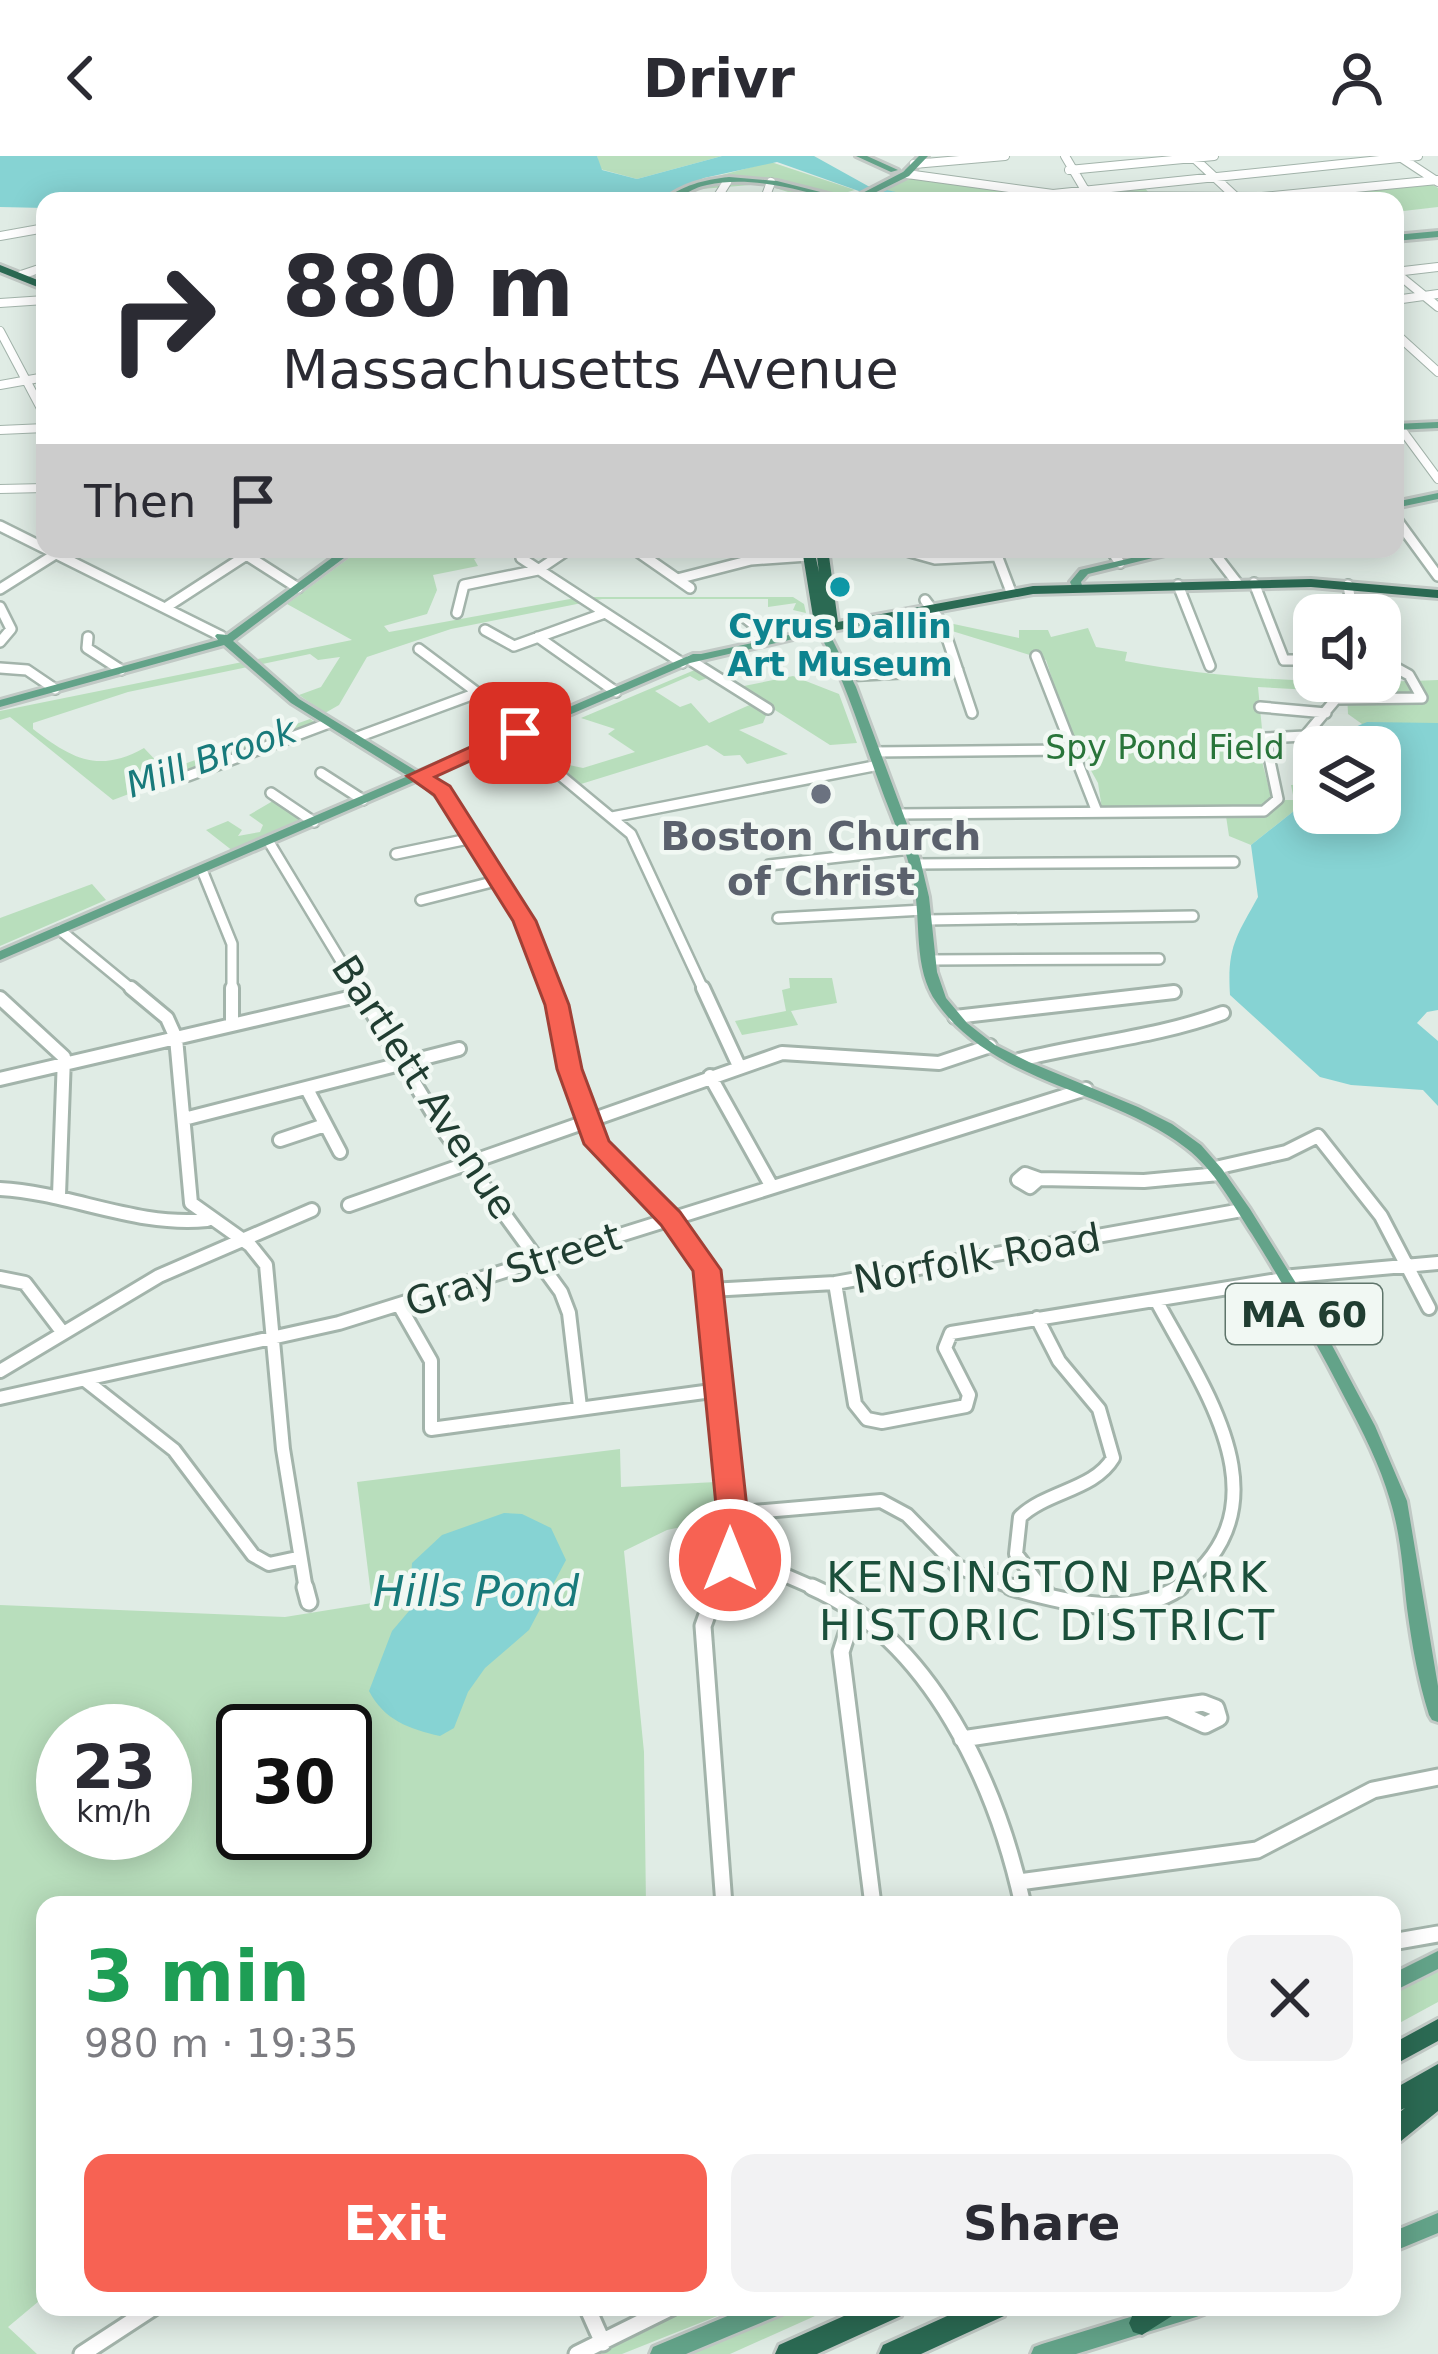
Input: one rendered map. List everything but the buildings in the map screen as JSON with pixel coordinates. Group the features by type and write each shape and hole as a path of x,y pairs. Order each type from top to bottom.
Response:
{"highway":[{"path":"0,268 36,282"},
{"path":"816,558 826,627 1009,589 1077,585 1242,582 1438,594"},
{"path":"1077,585 1242,582"},
{"path":"1401,2039 1438,2028"},
{"path":"1401,2051 1438,2028"},
{"path":"1401,2098 1438,2075"},
{"path":"1401,2126 1438,2096"},
{"path":"788,2354 872,2316"},
{"path":"892,2354 975,2316"}],"main road":[{"path":"860,156 903,171"},
{"path":"862,192 924,156"},
{"path":"681,192 728,182 771,182 819,192"},
{"path":"1404,237 1438,234"},
{"path":"1404,424 1438,425"},
{"path":"1404,503 1438,496"},
{"path":"0,704 224,638 339,558"},
{"path":"1077,585 1082,573 1143,558"},
{"path":"0,956 686,662 767,635 826,627"},
{"path":"686,662 826,627"},
{"name":"MA 60","path":"826,627 913,856 937,992 955,1017 990,1046 1177,1135 1217,1171 1283,1278 1393,1478 1424,1668 1438,1715"},
{"path":"224,638 295,701 418,776"},
{"path":"1401,1979 1438,1959"},
{"path":"1401,2238 1438,2223"},
{"path":"661,2354 751,2316"},
{"path":"1042,2354 1149,2316"}],"street":[{"path":"903,171 1005,156"},
{"path":"1065,156 1069,170 1085,190"},
{"path":"1069,170 1214,156"},
{"path":"1069,192 1418,156"},
{"path":"1193,157 1231,192"},
{"path":"1401,158 1437,180"},
{"path":"903,171 1040,192"},
{"path":"1304,192 1437,180"},
{"path":"722,192 728,182"},
{"path":"767,192 771,182"},
{"path":"0,236 36,230"},
{"path":"1404,271 1438,267"},
{"path":"21,274 36,270"},
{"path":"1404,279 1438,307"},
{"path":"1404,299 1438,294"},
{"path":"0,303 36,301"},
{"path":"0,331 36,402"},
{"path":"1404,341 1438,372"},
{"path":"0,385 36,379"},
{"path":"0,430 36,428"},
{"path":"1404,432 1438,479"},
{"path":"0,489 36,488"},
{"path":"0,526 36,545"},
{"path":"1404,530 1438,576"},
{"path":"0,589 49,558"},
{"path":"61,558 168,606 224,638"},
{"path":"168,606 243,558"},
{"path":"260,558 298,588"},
{"path":"521,558 768,709"},
{"path":"457,614 464,585 538,570 555,558"},
{"path":"647,558 689,588"},
{"path":"677,579 764,558"},
{"path":"998,558 1009,589"},
{"path":"1116,558 1120,563"},
{"path":"1219,558 1242,582 1283,660 1293,660"},
{"path":"1178,585 1210,667"},
{"path":"1348,585 1350,594"},
{"path":"928,603 973,713"},
{"path":"0,607 11,631 0,642"},
{"path":"485,630 514,646 605,613"},
{"path":"742,616 769,639 744,649"},
{"path":"88,637 87,648 121,670"},
{"path":"538,637 616,692"},
{"path":"419,649 527,730"},
{"path":"1036,656 1069,750 1089,781 1096,812"},
{"path":"0,668 27,670 55,688"},
{"path":"845,676 958,670"},
{"path":"1401,671 1422,697 1401,698"},
{"path":"355,738 478,693"},
{"path":"897,814 1259,812 1275,806 1279,799 1264,739 1305,736 1336,702"},
{"path":"1260,707 1326,713"},
{"path":"188,776 329,723"},
{"path":"513,736 612,817 640,850 740,1066"},
{"path":"612,817 877,759 1069,750"},
{"path":"321,773 363,800"},
{"path":"418,776 442,791 525,921 557,1005 569,1069 587,1120 607,1157 671,1219 704,1263 734,1536 730,1560 710,1597 703,1626 723,1896"},
{"path":"271,793 314,822"},
{"path":"396,854 473,838"},
{"name":"Bartlett Avenue","path":"268,842 402,1065 569,1313 580,1407"},
{"path":"769,865 913,856 1234,862"},
{"path":"202,870 232,944 232,1025"},
{"path":"421,900 500,880"},
{"path":"778,918 1193,916"},
{"path":"60,930 160,1010 176,1038 187,1190 207,1220"},
{"path":"930,960 1159,959"},
{"path":"955,1017 1174,992"},
{"path":"0,1079 362,994"},
{"path":"0,998 59,1050 66,1064 59,1195"},
{"path":"1019,1060 1105,1039 1196,1026 1223,1013"},
{"path":"349,1205 740,1066 801,1051 924,1063 990,1046"},
{"path":"184,1119 459,1048"},
{"path":"710,1076 772,1186"},
{"path":"307,1089 340,1152"},
{"name":"Gray Street","path":"0,1398 275,1338 399,1305 772,1186 1067,1099 1086,1089"},
{"path":"280,1140 326,1125"},
{"path":"1039,1180 1144,1181 1217,1171 1286,1152 1318,1136 1361,1186 1429,1308"},
{"path":"0,1189 59,1195 149,1222 207,1220 245,1238 266,1265 283,1449 298,1523 297,1558 310,1602"},
{"path":"0,1372 159,1276 312,1210"},
{"name":"Norfolk Road","path":"710,1290 835,1283 1242,1210"},
{"path":"835,1283 856,1404 873,1421 961,1410 969,1394 944,1348 946,1337 1283,1278 1438,1263"},
{"path":"0,1278 25,1282 63,1333"},
{"path":"731,1514 851,1500 890,1503 905,1510 957,1566 1048,1597 1106,1607 1158,1597 1199,1573 1228,1524 1234,1473 1225,1437 1156,1300"},
{"path":"399,1305 430,1357 431,1429 719,1390"},
{"path":"1037,1318 1059,1360 1099,1408 1113,1450 1112,1464 1105,1473 1043,1496 1020,1517 1016,1554 1048,1597"},
{"path":"85,1380 174,1450 256,1558 275,1564 297,1558"},
{"path":"734,1536 751,1559 808,1583 854,1612 894,1647 962,1739 999,1818 1022,1896"},
{"path":"710,1597 743,1578 778,1572"},
{"path":"854,1612 842,1635 841,1652 872,1896"},
{"path":"962,1739 1168,1708"},
{"path":"1019,1882 1257,1850 1373,1790 1438,1777"},
{"path":"1401,1940 1438,1934"},
{"path":"82,2354 140,2316"},
{"path":"591,2316 603,2343"},
{"path":"577,2354 654,2316"}],"green space":[{"path":"597,156 722,156 637,179 600,169"},
{"path":"771,162 855,190 788,192 763,184 667,192"},
{"path":"910,177 1023,192 894,192 884,190"},
{"path":"1431,184 1438,188 1438,207 1404,211 1404,192 1350,192"},
{"path":"1143,186 1148,192 1078,192"},
{"path":"349,558 477,558 478,566 433,575 437,590 427,614 384,626 389,632 581,597 793,597 804,604 806,613 793,610 796,603 768,607 768,599 602,599 451,629 367,657 339,705 325,713 299,695 321,687 340,657 318,660 310,654 128,692 33,723 33,729 73,755 113,760 144,748 161,766 173,768 310,719 316,723 113,800 10,717 0,720 0,711 352,640 287,604"},
{"name":"Spy Pond Field","path":"949,623 1019,638 1019,630 1048,630 1051,637 1088,628 1096,647 1127,652 1125,661 1293,680 1293,689 1258,687 1262,729 1256,738 1272,800 1262,809 1102,809 1098,783 1069,731 1046,660 952,631"},
{"path":"697,669 710,677 699,681 690,676 655,691 680,707 691,703 709,723 754,703 767,713 763,723 739,730 788,754 747,764 740,755 724,756 707,745 581,784 555,762 583,768 635,752 608,734 615,729 581,718"},
{"path":"793,676 839,694 857,743 830,745 739,687"},
{"name":"Spy Pond Field","path":"1438,680 1438,723 1362,724 1348,714 1347,702 1401,702 1401,681"},
{"path":"278,798 314,822 238,855 206,830 228,821 242,830 238,836 260,832 263,825 249,815"},
{"path":"1285,800 1293,800 1293,812 1251,845 1229,836 1226,816 1270,814"},
{"path":"92,884 106,900 0,946 0,918"},
{"path":"789,978 832,978 837,1003 791,1011 798,1025 742,1035 735,1021 786,1011 782,990 790,988"},
{"path":"620,1449 621,1487 716,1482 719,1519 667,1530 624,1551 644,1752 646,1896 36,1896 36,2304 8,2327 37,2354 0,2354 0,1605 285,1617 372,1603 357,1482"},
{"path":"1438,1969 1438,2002 1401,2022 1401,1989"},
{"path":"671,2316 717,2316 622,2354 598,2354"},
{"path":"778,2316 815,2316 730,2354 687,2354"}],"water":[{"path":"0,156 597,156 602,170 637,179 722,156 814,156 868,186 896,192 862,192 777,162 704,178 674,192 36,192 36,208 0,207"},
{"path":"1367,722 1438,723 1438,1010 1427,1012 1417,1023 1438,1041 1438,1106 1423,1090 1351,1085 1320,1077 1230,995 1235,943 1258,897 1251,845 1293,812 1293,834 1401,834 1401,726 1358,726"},
{"name":"Hills Pond","path":"504,1513 522,1514 551,1528 566,1560 529,1630 485,1668 468,1692 454,1728 440,1736 408,1726 382,1709 369,1691 392,1631 409,1611 412,1563 442,1535"}],"place":[{"name":"Cyrus Dallin Art Museum","path":"840,587"},
{"name":"Boston Church of Christ","path":"821,794"}],"district":[{"name":"KENSINGTON PARK HISTORIC DISTRICT","path":"1048,1601"}],"route":[{"path":"520,733 418,776 442,791 525,921 557,1005 569,1069 597,1144 671,1219 707,1270 734,1536 730,1560"}],"water label":[{"name":"Mill Brook","path":"211,757"}]}
